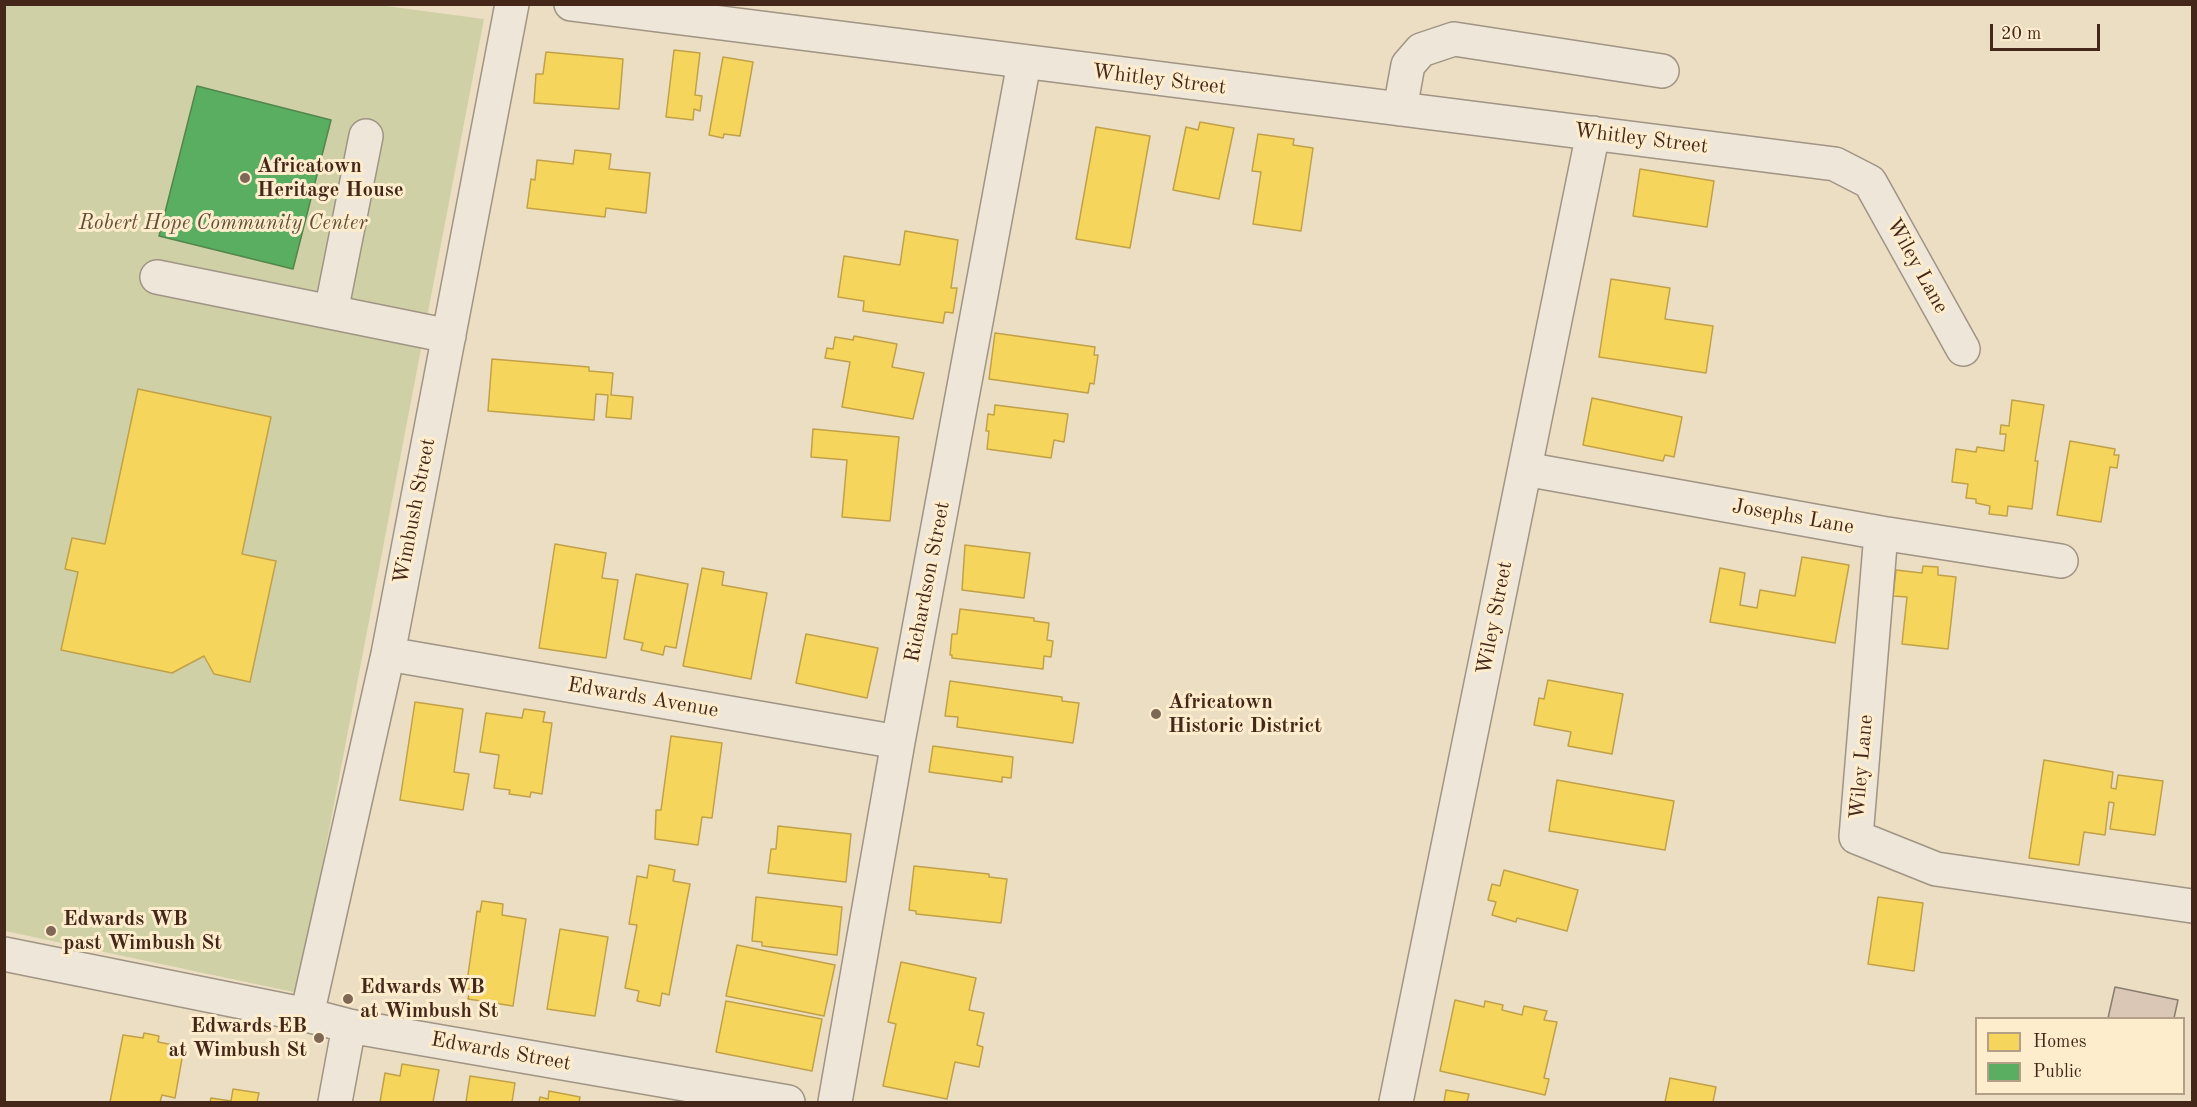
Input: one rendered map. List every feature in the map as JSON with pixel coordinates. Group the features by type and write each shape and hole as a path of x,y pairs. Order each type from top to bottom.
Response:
{"street":[{"name":"Wimbush Street","path":"307,1015 388,654 512,4"},
{"name":"Whitley Street","path":"571,4 1835,164 1870,183"},
{"path":"1400,110 1408,65 1421,50 1454,39 1662,71"},
{"name":"Richardson Street","path":"835,1102 898,742 1024,63"},
{"name":"Wiley Street","path":"1396,1102 1593,133"},
{"path":"331,312 366,136"},
{"name":"Wiley Lane","path":"1870,183 1963,349"},
{"path":"157,277 448,336"},
{"name":"Josephs Lane","path":"1525,469 1881,533 2061,561"},
{"name":"Wiley Lane","path":"1881,533 1856,837 1936,869 2193,906"},
{"name":"Edwards Avenue","path":"388,654 898,742"},
{"name":"Edwards Street","path":"4,954 679,1093 788,1102"},
{"path":"335,1102 350,1026"}],"green space":[{"name":"Robert Hope Community Center","path":"371,4 484,19 298,993 5,931 5,5"}],"building: Homes":[{"path":"674,50 700,53 695,95 702,96 700,111 694,109 693,120 666,117"},
{"path":"546,52 623,59 619,109 534,103 536,74 543,74"},
{"path":"723,57 753,62 740,136 724,134 723,138 709,135"},
{"path":"1200,122 1234,128 1219,199 1173,190 1186,127 1198,130"},
{"path":"1096,127 1150,136 1130,248 1076,239"},
{"path":"1258,134 1294,139 1293,145 1313,148 1301,231 1253,224 1261,172 1252,171"},
{"path":"575,150 611,154 609,169 650,173 646,213 606,208 605,217 527,208 531,179 535,180 537,160 573,164"},
{"path":"1640,169 1714,181 1707,227 1633,216"},
{"path":"905,231 958,240 951,288 957,288 953,313 945,312 943,323 863,311 864,301 838,297 844,256 900,265"},
{"path":"1611,279 1670,288 1665,319 1713,326 1706,373 1599,357"},
{"path":"995,333 1095,347 1094,355 1098,355 1094,384 1090,383 1088,393 989,379"},
{"path":"854,336 897,344 892,367 924,373 913,419 842,407 850,362 825,358 827,348 833,349 835,337 853,340"},
{"path":"492,359 589,367 589,371 613,373 611,395 633,397 631,419 606,417 608,395 596,394 594,420 488,411"},
{"path":"138,389 271,417 242,554 276,561 250,682 214,674 204,656 172,673 61,650 78,572 65,569 72,538 105,544"},
{"path":"1592,398 1682,417 1674,457 1665,455 1663,461 1583,445"},
{"path":"2012,400 2044,405 2035,461 2038,461 2032,509 2008,506 2007,516 1989,514 1990,506 1976,503 1976,499 1966,498 1968,484 1952,482 1956,449 1976,452 1977,447 2004,451 2006,434 2000,434 2001,425 2009,426"},
{"path":"995,405 1068,414 1064,442 1054,440 1051,458 987,449 988,414 994,415"},
{"path":"813,429 899,437 890,521 842,517 847,460 811,457"},
{"path":"2070,441 2115,449 2114,455 2119,455 2117,468 2110,467 2101,522 2057,515"},
{"path":"555,544 606,553 602,578 618,580 606,658 539,648"},
{"path":"965,545 1030,553 1024,598 962,590"},
{"path":"1802,557 1849,565 1835,643 1710,622 1720,568 1745,573 1740,605 1757,608 1760,590 1795,596"},
{"path":"1923,566 1938,567 1938,575 1956,577 1948,649 1902,644 1907,597 1893,596 1896,570 1922,573"},
{"path":"702,568 724,572 722,585 767,593 751,679 683,666"},
{"path":"636,574 688,584 676,648 665,646 663,655 641,650 643,643 624,639"},
{"path":"960,609 1034,618 1034,621 1049,623 1047,640 1053,641 1051,657 1044,656 1043,669 952,658 950,655 952,634 957,634"},
{"path":"806,634 878,648 867,698 796,683"},
{"path":"1548,680 1623,694 1612,754 1568,746 1571,732 1534,725 1539,698 1544,699"},
{"path":"950,681 1062,697 1062,701 1079,703 1073,743 957,727 958,717 945,716"},
{"path":"415,702 463,709 454,772 469,774 463,810 400,800"},
{"path":"524,709 545,712 543,722 552,723 542,794 531,792 530,797 509,794 510,790 494,788 499,755 480,752 486,713 522,718"},
{"path":"671,736 722,743 712,818 702,817 698,845 655,839 656,810 661,810"},
{"path":"933,746 1013,757 1011,778 1002,777 1002,782 929,772"},
{"path":"2044,760 2113,772 2111,788 2116,789 2118,775 2163,781 2155,835 2110,829 2114,803 2109,802 2105,835 2084,832 2079,865 2029,858"},
{"path":"1557,780 1674,801 1665,850 1549,831"},
{"path":"778,826 851,834 846,882 768,873 771,849 776,849"},
{"path":"649,865 675,870 673,881 690,884 669,995 662,993 660,1006 637,1001 639,991 625,988 637,925 629,924 637,876 647,878"},
{"path":"914,866 989,874 989,877 1007,879 1001,923 916,914 916,911 909,910"},
{"path":"1504,870 1578,890 1567,931 1517,918 1516,922 1492,915 1496,902 1488,900 1492,884 1500,886"},
{"path":"756,897 842,907 837,955 762,946 762,942 752,941"},
{"path":"1878,897 1923,903 1914,971 1868,964"},
{"path":"482,901 503,904 502,915 526,919 513,1006 468,999 470,989 466,989 477,911 480,912"},
{"path":"560,929 608,937 595,1016 547,1009"},
{"path":"737,945 835,965 824,1016 726,996"},
{"path":"901,962 976,978 969,1010 984,1013 977,1045 983,1047 979,1067 955,1062 947,1099 883,1086 896,1024 888,1022"},
{"path":"1455,1000 1484,1007 1485,1001 1503,1005 1502,1010 1522,1015 1524,1006 1547,1011 1544,1020 1557,1022 1544,1078 1549,1079 1545,1095 1440,1071"},
{"path":"726,1001 822,1019 812,1071 716,1052"},
{"path":"144,1033 159,1036 158,1042 184,1047 175,1098 162,1095 160,1102 110,1102 123,1035 143,1038"},
{"path":"402,1064 439,1070 433,1102 380,1102 385,1073 400,1076"},
{"path":"470,1076 515,1083 512,1102 466,1102"},
{"path":"1670,1078 1716,1087 1713,1102 1665,1102"},
{"path":"233,1089 259,1093 257,1102 210,1102 211,1098 231,1101"},
{"path":"1446,1090 1469,1094 1467,1102 1444,1102"},
{"path":"549,1091 580,1097 579,1102 539,1102 540,1097 548,1099"}],"building: Public":[{"name":"Africatown Heritage House","path":"197,86 331,120 293,269 159,236"}],"building: Other":[{"path":"2115,987 2178,1000 2174,1017 2108,1017"}],"place":[{"name":"Africatown Heritage House","path":"245,178"},
{"name":"Africatown Historic District","path":"1156,714"},
{"name":"Edwards WB past Wimbush St","path":"51,931"},
{"name":"Edwards WB at Wimbush St","path":"348,999"},
{"name":"Edwards EB at Wimbush St","path":"319,1038"}]}
